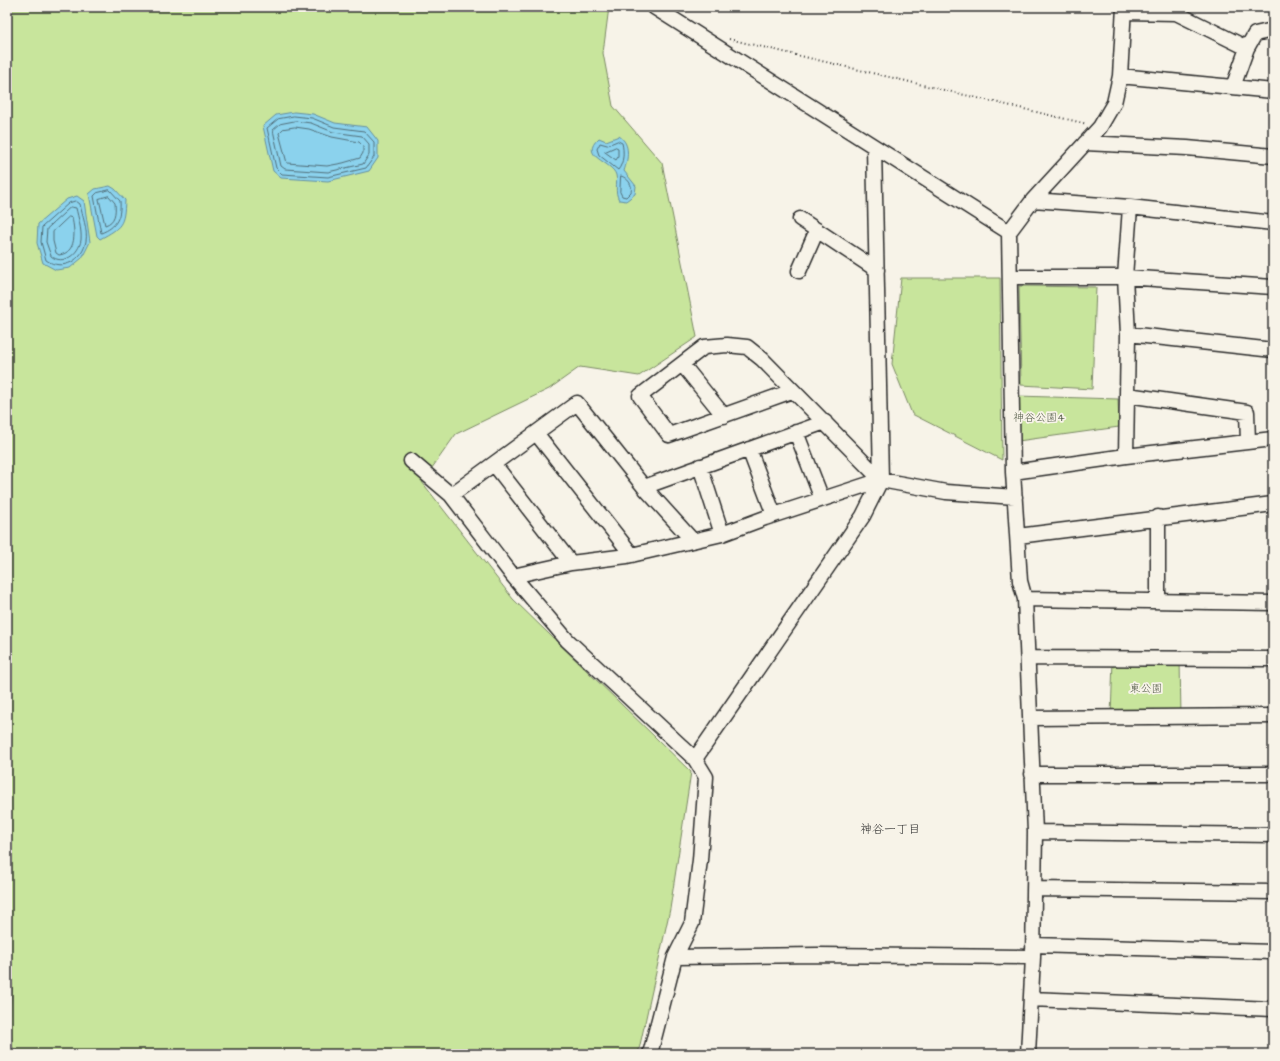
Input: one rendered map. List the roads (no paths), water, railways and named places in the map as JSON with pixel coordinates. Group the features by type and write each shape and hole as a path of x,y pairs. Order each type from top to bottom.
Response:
{"street":[{"path":"654,7 1009,232"},
{"path":"1028,1054 1033,951 1034,832 1026,599 1020,581 1013,472 1009,232 1033,200 1100,127 1114,103 1120,76 1124,9 1176,13 1247,48"},
{"path":"1233,87 1247,48 1255,34 1273,30"},
{"path":"1120,76 1273,91"},
{"path":"1085,143 1187,148 1273,156"},
{"path":"695,759 858,522 881,480 874,147"},
{"path":"1033,200 1130,207 1273,223"},
{"path":"1126,456 1128,334 1125,278 1130,207"},
{"path":"800,219 877,270"},
{"path":"799,271 817,230"},
{"path":"1010,277 1125,278 1273,287"},
{"path":"1128,334 1273,350"},
{"path":"792,391 669,434 640,396 704,347 727,345 748,347 825,422 881,480"},
{"path":"682,364 724,416"},
{"path":"1127,395 1247,412 1248,442"},
{"path":"451,495 577,403 644,487 693,541"},
{"path":"644,487 825,422"},
{"path":"796,432 822,499"},
{"path":"536,433 632,555"},
{"path":"1013,472 1126,456 1273,439"},
{"path":"749,449 774,515"},
{"path":"411,461 451,495 513,576 567,640 695,759 706,777 700,860 692,923 675,957 650,1054"},
{"path":"494,464 571,563"},
{"path":"700,466 722,534"},
{"path":"513,576 571,563 632,555 722,534 774,515 881,480 946,492 1015,497"},
{"path":"1018,536 1158,517 1273,504"},
{"path":"1158,517 1158,600"},
{"path":"1026,599 1273,603"},
{"path":"1028,658 1273,659"},
{"path":"1030,718 1273,716"},
{"path":"1032,774 1273,774"},
{"path":"1034,832 1273,835"},
{"path":"1034,889 1273,892"},
{"path":"675,957 1033,951 1273,952"},
{"path":"1031,999 1273,1009"}],"water":[{"path":"294,112 313,114 335,123 367,127 378,141 378,158 369,171 328,181 281,178 273,171 263,126 276,115"},
{"path":"619,136 623,139 628,152 624,171 636,186 635,194 626,201 619,200 616,191 616,175 613,170 598,158 592,150 594,144 599,138 606,141"},
{"path":"110,186 115,189 125,200 124,215 117,228 100,239 97,236 89,194 95,189"},
{"path":"77,196 84,201 90,242 82,258 70,268 56,270 43,263 37,243 38,224 67,199"}],"district":[{"name":"神谷一丁目","path":"890,829"}],"park label":[{"name":"神谷公園4","path":"1039,417"},
{"name":"東公園","path":"1146,688"}]}
